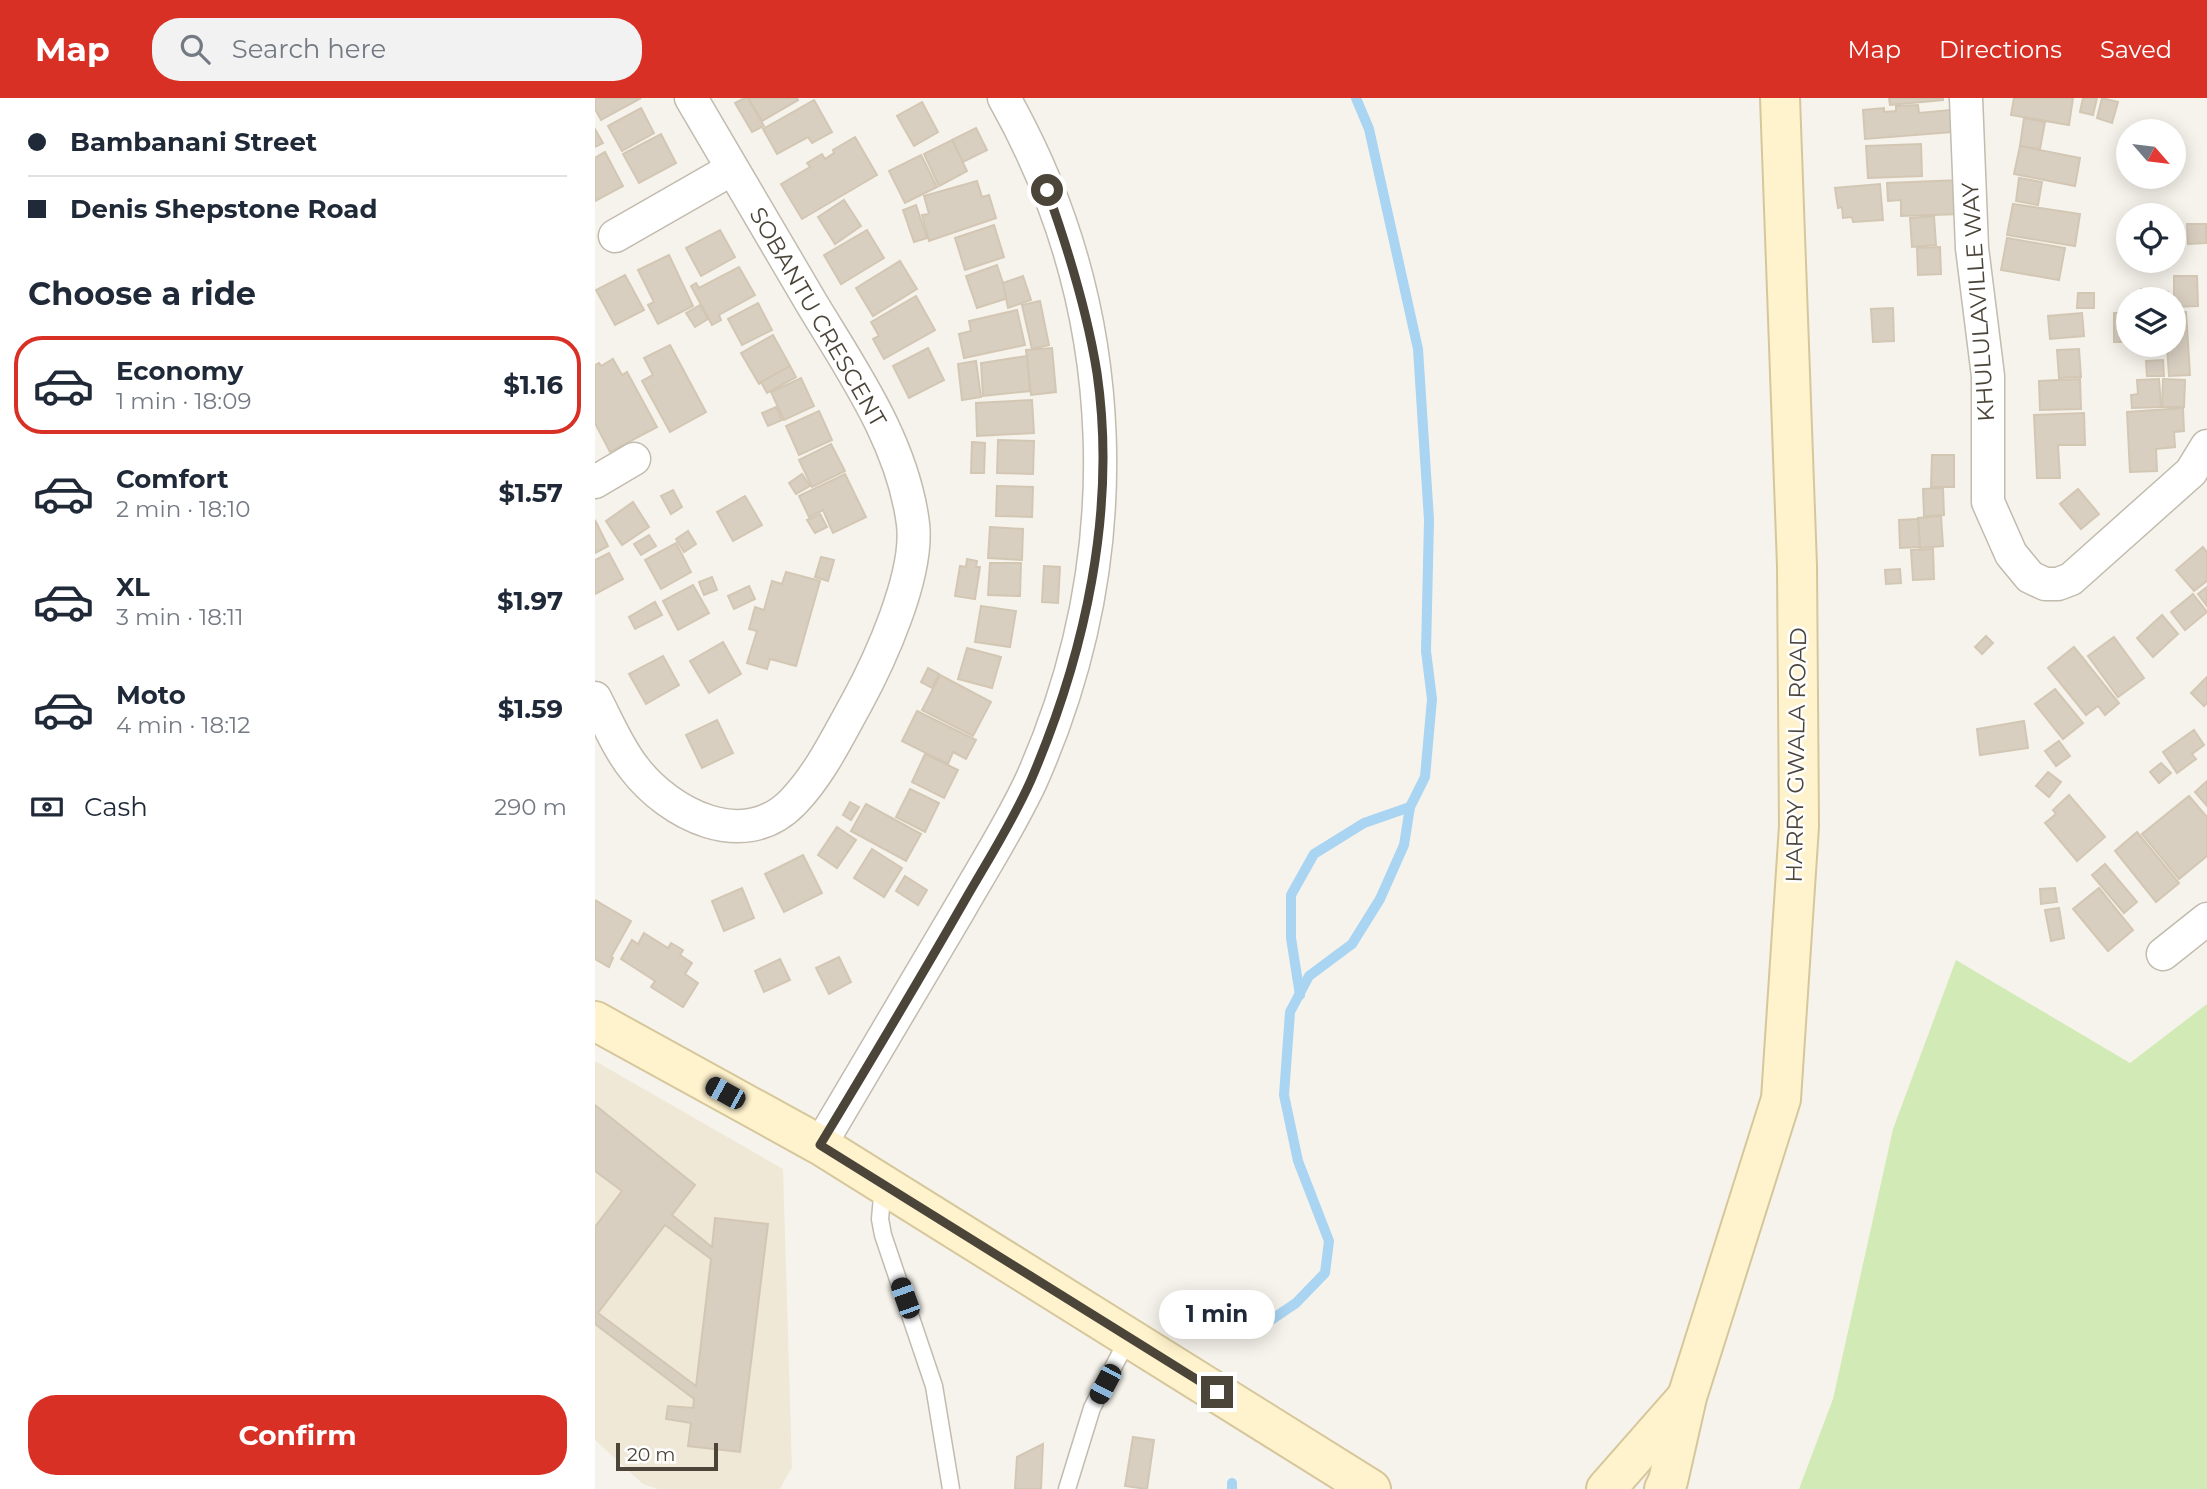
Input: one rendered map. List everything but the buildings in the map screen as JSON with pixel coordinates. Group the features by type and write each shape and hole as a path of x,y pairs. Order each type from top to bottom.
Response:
{"main road":[{"name":"HARRY GWALA ROAD","path":"1666,1486 1688,1396 1781,1099 1799,812 1797,566 1780,98"},
{"path":"595,1021 820,1145 1371,1489"},
{"name":"HARRY GWALA ROAD","path":"1607,1489 1688,1396"}],"street":[{"name":"SOBANTU CRESCENT","path":"595,698 632,766 655,792 682,812 708,822 737,827 762,821 792,804 824,763 874,671 891,632 908,572 913,527 904,479 874,408 691,98"},
{"path":"820,1145 1030,783 1055,721 1074,656 1091,580 1100,527 1102,447 1097,374 1068,250 1021,130 1004,98"},
{"name":"KHULULAVILLE WAY","path":"1966,98 1972,248 1988,376 1988,502 2011,554 2030,578 2045,584 2057,584 2071,579 2191,472 2207,446"},
{"path":"615,236 732,169"},
{"path":"595,482 634,459"},
{"path":"2163,954 2207,919"}],"lane":[{"path":"883,1186 880,1219 883,1235 934,1386 951,1489"},
{"path":"1067,1489 1092,1408 1129,1337"}],"shaded area":[{"path":"595,1061 783,1169 792,1467 780,1489 658,1489 643,1484 595,1440"}],"green space":[{"path":"1956,960 2130,1063 2207,1004 2207,1489 1799,1489 1833,1399 1893,1129"}],"waterway":[{"path":"1268,1322 1296,1303 1325,1273 1329,1241 1298,1161 1284,1095 1290,1012 1309,976 1352,944 1380,899 1404,845 1410,807 1425,777 1432,699 1426,651 1429,520 1418,349 1369,129 1356,98"},
{"path":"1300,995 1291,938 1291,895 1314,854 1364,823 1410,807"},
{"path":"1232,1483 1232,1489"}],"route":[{"path":"1047,190 1068,250 1097,374 1102,447 1100,527 1089,594 1055,721 1030,783 820,1145 1217,1392"}]}
